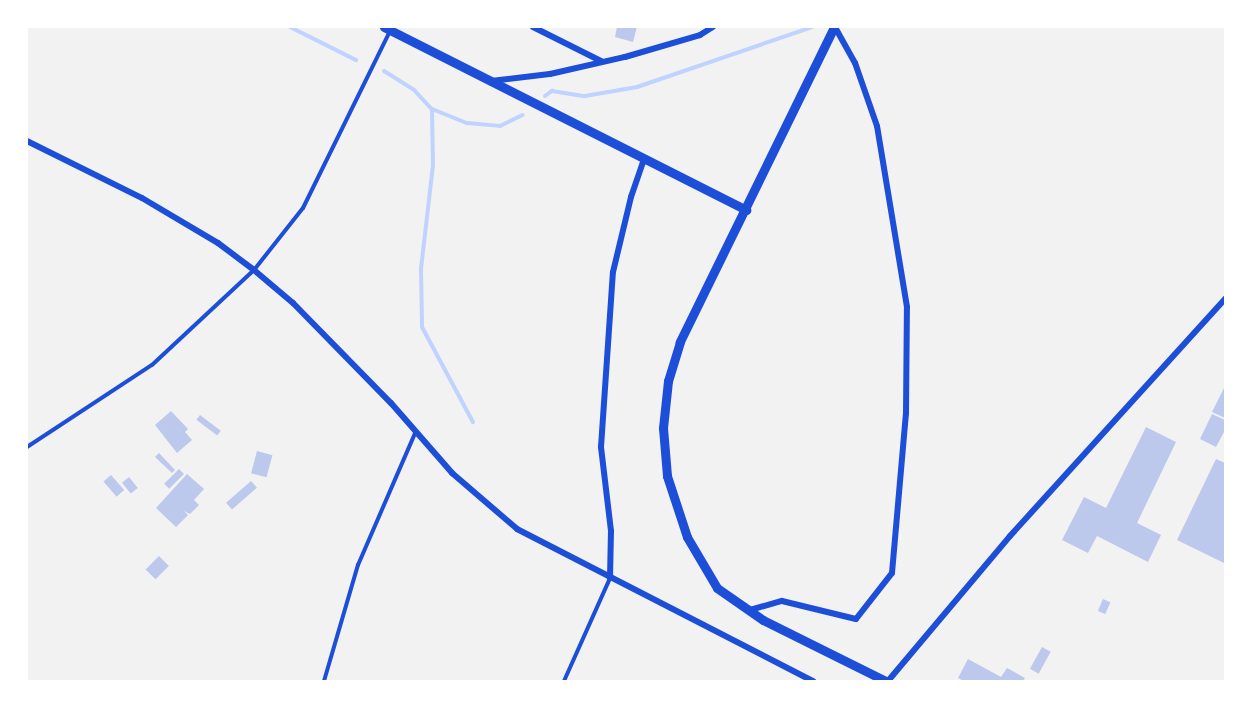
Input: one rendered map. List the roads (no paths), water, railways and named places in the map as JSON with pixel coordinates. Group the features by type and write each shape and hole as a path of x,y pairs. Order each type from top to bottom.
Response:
{"street":[{"path":"532,27 602,62"},
{"path":"490,81 550,74 632,56 700,35 713,27"},
{"path":"835,27 680,342 668,381 663,428 667,476 687,537 717,588 763,620 887,681 1010,536 1225,299"},
{"path":"750,610 782,601 856,619 892,573 906,413 907,307 877,126 855,63 835,27"},
{"path":"387,29 746,210"},
{"path":"27,141 142,198 218,243 254,270 293,303 391,404 452,473 518,529 813,681"},
{"path":"610,578 611,531 601,447 613,272 631,197 644,159"}],"lane":[{"path":"27,447 152,365 254,270 303,208 387,29"},
{"path":"324,681 358,566 415,433"},
{"path":"564,681 610,578"}],"waterway":[{"path":"290,27 356,60"},
{"path":"545,96 552,91 585,96 637,87 812,27"},
{"path":"384,71 414,90 432,109 433,165 421,268 422,327 473,422"},
{"path":"432,109 467,123 500,126 523,115"}]}
